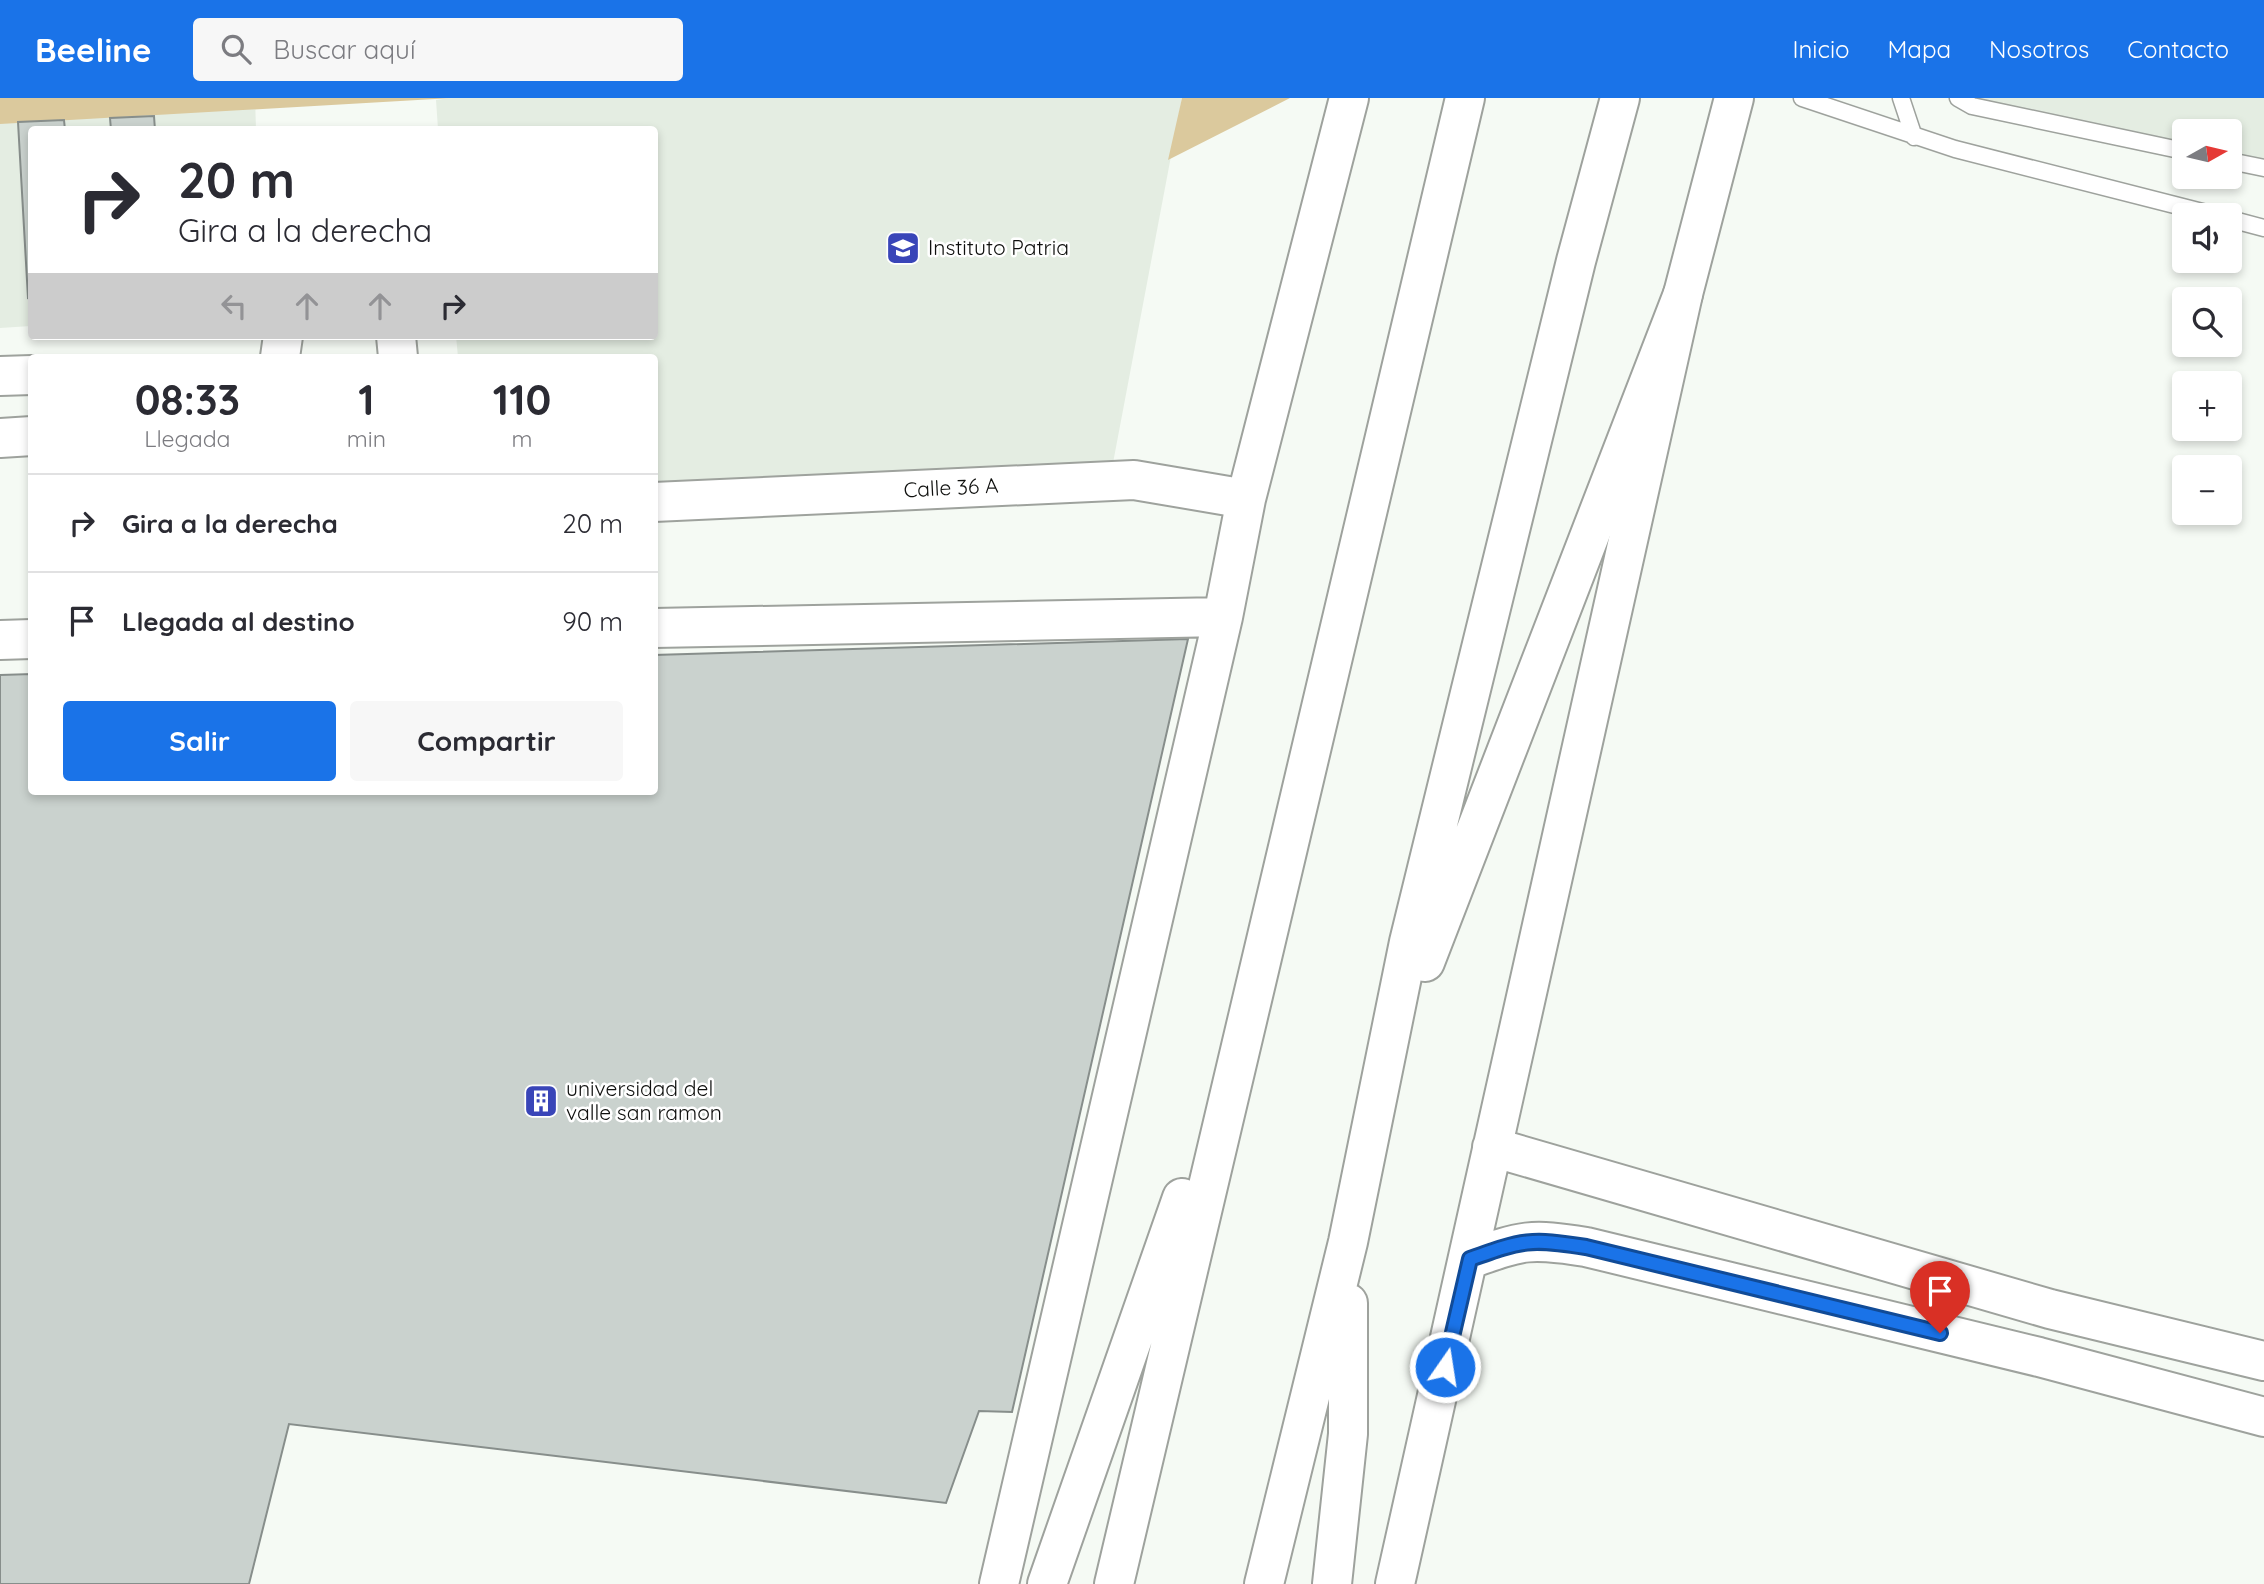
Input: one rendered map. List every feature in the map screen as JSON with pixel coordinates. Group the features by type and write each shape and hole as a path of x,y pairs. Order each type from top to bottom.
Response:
{"main road":[{"path":"999,1584 1223,617 1246,499 1349,98"},
{"path":"1114,1584 1465,98"},
{"path":"1264,1584 1348,1242 1416,915 1573,274 1620,98"},
{"path":"1395,1584 1470,1259 1492,1147 1683,294 1734,98"},
{"path":"1386,1062 1683,294"},
{"path":"0,376 28,375"},
{"path":"0,438 28,436"},
{"name":"Calle 36 A","path":"658,502 1134,480 1246,499"},
{"path":"658,628 1223,617"},
{"path":"0,640 28,639"},
{"path":"1047,1584 1249,1008"},
{"path":"1492,1147 2050,1309 2264,1361"},
{"path":"1470,1259 1519,1242 1538,1240 1586,1247 2039,1357 2264,1417"},
{"path":"1332,1584 1348,1434 1348,1242"}],"lane":[{"path":"1802,98 1914,137 2172,204"},
{"path":"1901,98 1914,137"},
{"path":"1958,98 1972,106 2172,148"},
{"path":"2242,163 2264,168"},
{"path":"2242,222 2264,228"}],"shaded area":[{"path":"0,98 255,98 256,126 28,126 28,326 0,328"},
{"path":"0,98 452,98 0,124"},
{"name":"Instituto Patria","path":"1182,98 1113,463 658,482 658,354 458,354 456,340 658,340 658,126 438,126 436,100"},
{"path":"1182,98 1290,98 1168,160"},
{"path":"1958,98 2264,98 2264,168 2242,163 2242,119 2172,119 2172,148"}],"building":[{"path":"154,116 155,126 111,126 110,118"},
{"path":"64,120 65,126 28,126 28,298 18,122"},
{"name":"universidad del valle san ramon","path":"1188,639 1012,1412 979,1411 946,1503 289,1424 249,1584 0,1584 0,675 28,674 28,795 658,795 658,655"}],"place":[{"name":"Instituto Patria","path":"903,248"},
{"name":"universidad del valle san ramon","path":"541,1101"}],"route":[{"path":"1445,1367 1470,1259 1519,1242 1538,1240 1586,1247 1940,1333"}]}
